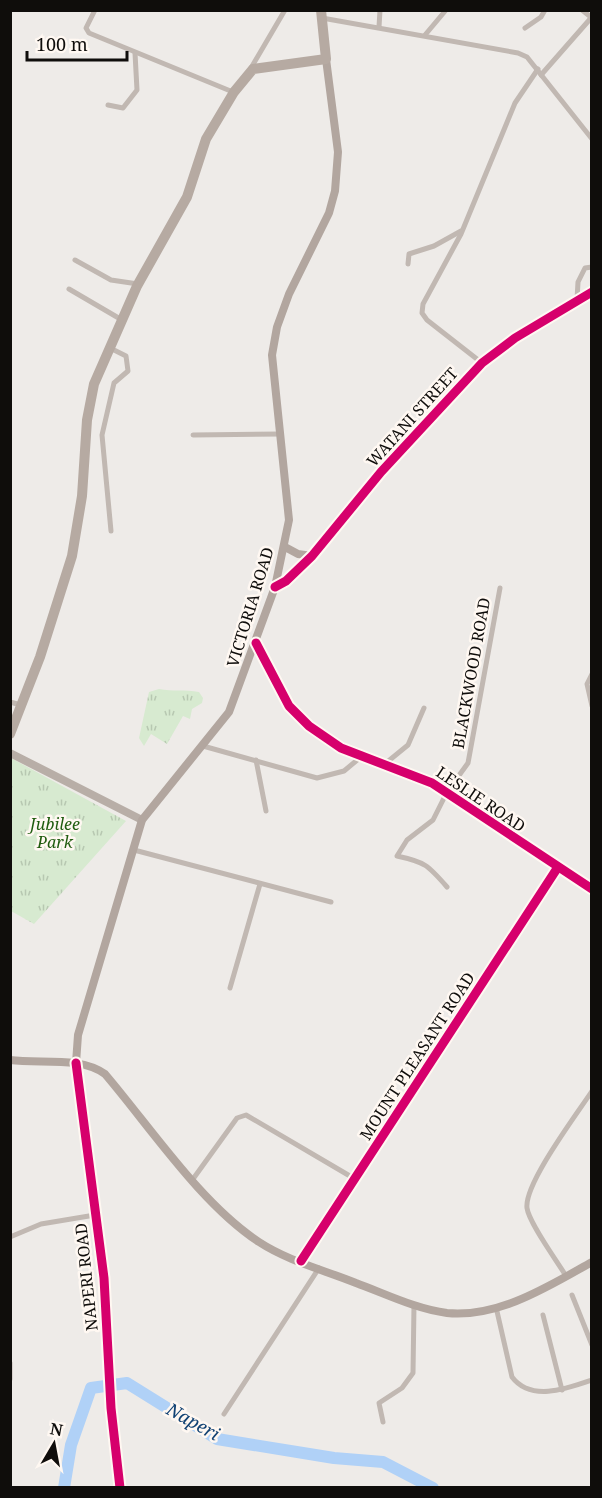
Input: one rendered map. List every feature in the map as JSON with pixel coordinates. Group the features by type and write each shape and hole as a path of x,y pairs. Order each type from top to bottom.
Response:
{"highway":[{"path":"10,734 16,704 72,556 82,496 89,401 110,348 138,284 187,197 206,139 234,92 257,66 326,59 321,14"}],"main road":[{"name":"VICTORIA ROAD","path":"76,1063 80,1027 142,820 229,712 256,643 275,587 285,548 289,520 272,355 277,327 289,294 329,213 337,175 338,152 326,59"},
{"path":"285,548 298,554 312,556"},
{"path":"10,1060 76,1063 89,1065 105,1074 224,1214 261,1243 414,1305 458,1313 496,1307 530,1295 591,1262"}],"street":[{"path":"94,10 87,22 86,28 89,33 234,92"},
{"path":"247,75 285,10"},
{"path":"379,27 380,10"},
{"path":"424,35 446,10"},
{"path":"525,28 541,17 545,10"},
{"path":"482,363 427,320 422,313 426,294 463,230 515,103 540,72 591,18 582,10"},
{"path":"321,14 518,53 527,57 591,139"},
{"path":"108,105 123,108 138,90 135,53"},
{"path":"408,264 409,254 434,246 463,230"},
{"path":"75,260 111,280 138,284"},
{"path":"577,300 578,282 585,268 591,267"},
{"path":"69,290 123,320"},
{"name":"WATANI STREET","path":"275,587 286,581 312,556 381,472 482,363 516,338 591,292"},
{"path":"110,348 126,356 128,371 114,383 102,435 111,531"},
{"path":"193,435 281,434"},
{"name":"BLACKWOOD ROAD","path":"447,887 418,860 397,855 407,840 433,820 447,792 470,759 500,588"},
{"name":"LESLIE ROAD","path":"256,643 298,717 341,748 386,763 432,783 591,889"},
{"path":"591,674 587,684 591,706"},
{"path":"386,763 408,745 424,708"},
{"path":"203,746 317,778 344,771 362,756"},
{"path":"10,753 142,820"},
{"path":"256,760 266,811"},
{"path":"134,850 331,902"},
{"name":"MOUNT PLEASANT ROAD","path":"301,1261 558,867"},
{"path":"230,988 260,884"},
{"name":"NAPERI ROAD","path":"76,1063 104,1278 110,1390 120,1488"},
{"path":"566,1276 530,1217 527,1199 534,1180 591,1091"},
{"path":"193,1179 237,1118 246,1115 355,1179"},
{"path":"10,1237 41,1224 95,1215"},
{"path":"224,1414 319,1268"},
{"path":"572,1295 591,1346"},
{"path":"383,1422 379,1403 402,1388 413,1373 414,1305"},
{"path":"496,1307 512,1377 518,1385 542,1391 562,1390 591,1380"},
{"path":"543,1315 562,1390"},
{"path":"10,1363 10,1379"}],"green space":[{"path":"159,689 199,692 203,698 202,703 192,709 190,719 183,716 167,744 151,734 144,746 139,738 149,692"},
{"name":"Jubilee Park","path":"11,758 126,821 34,924 11,911"}],"waterway":[{"name":"Naperi","path":"64,1488 71,1445 91,1388 127,1383 217,1439 334,1458 383,1462 433,1488"}],"cycle path":[{"path":"275,587 286,581 312,556 381,472 482,363 515,338 592,292"},
{"path":"256,643 289,706 309,726 341,748 432,783 592,889"},
{"path":"301,1261 558,867"},
{"path":"76,1063 104,1278 111,1408 120,1488"}]}
